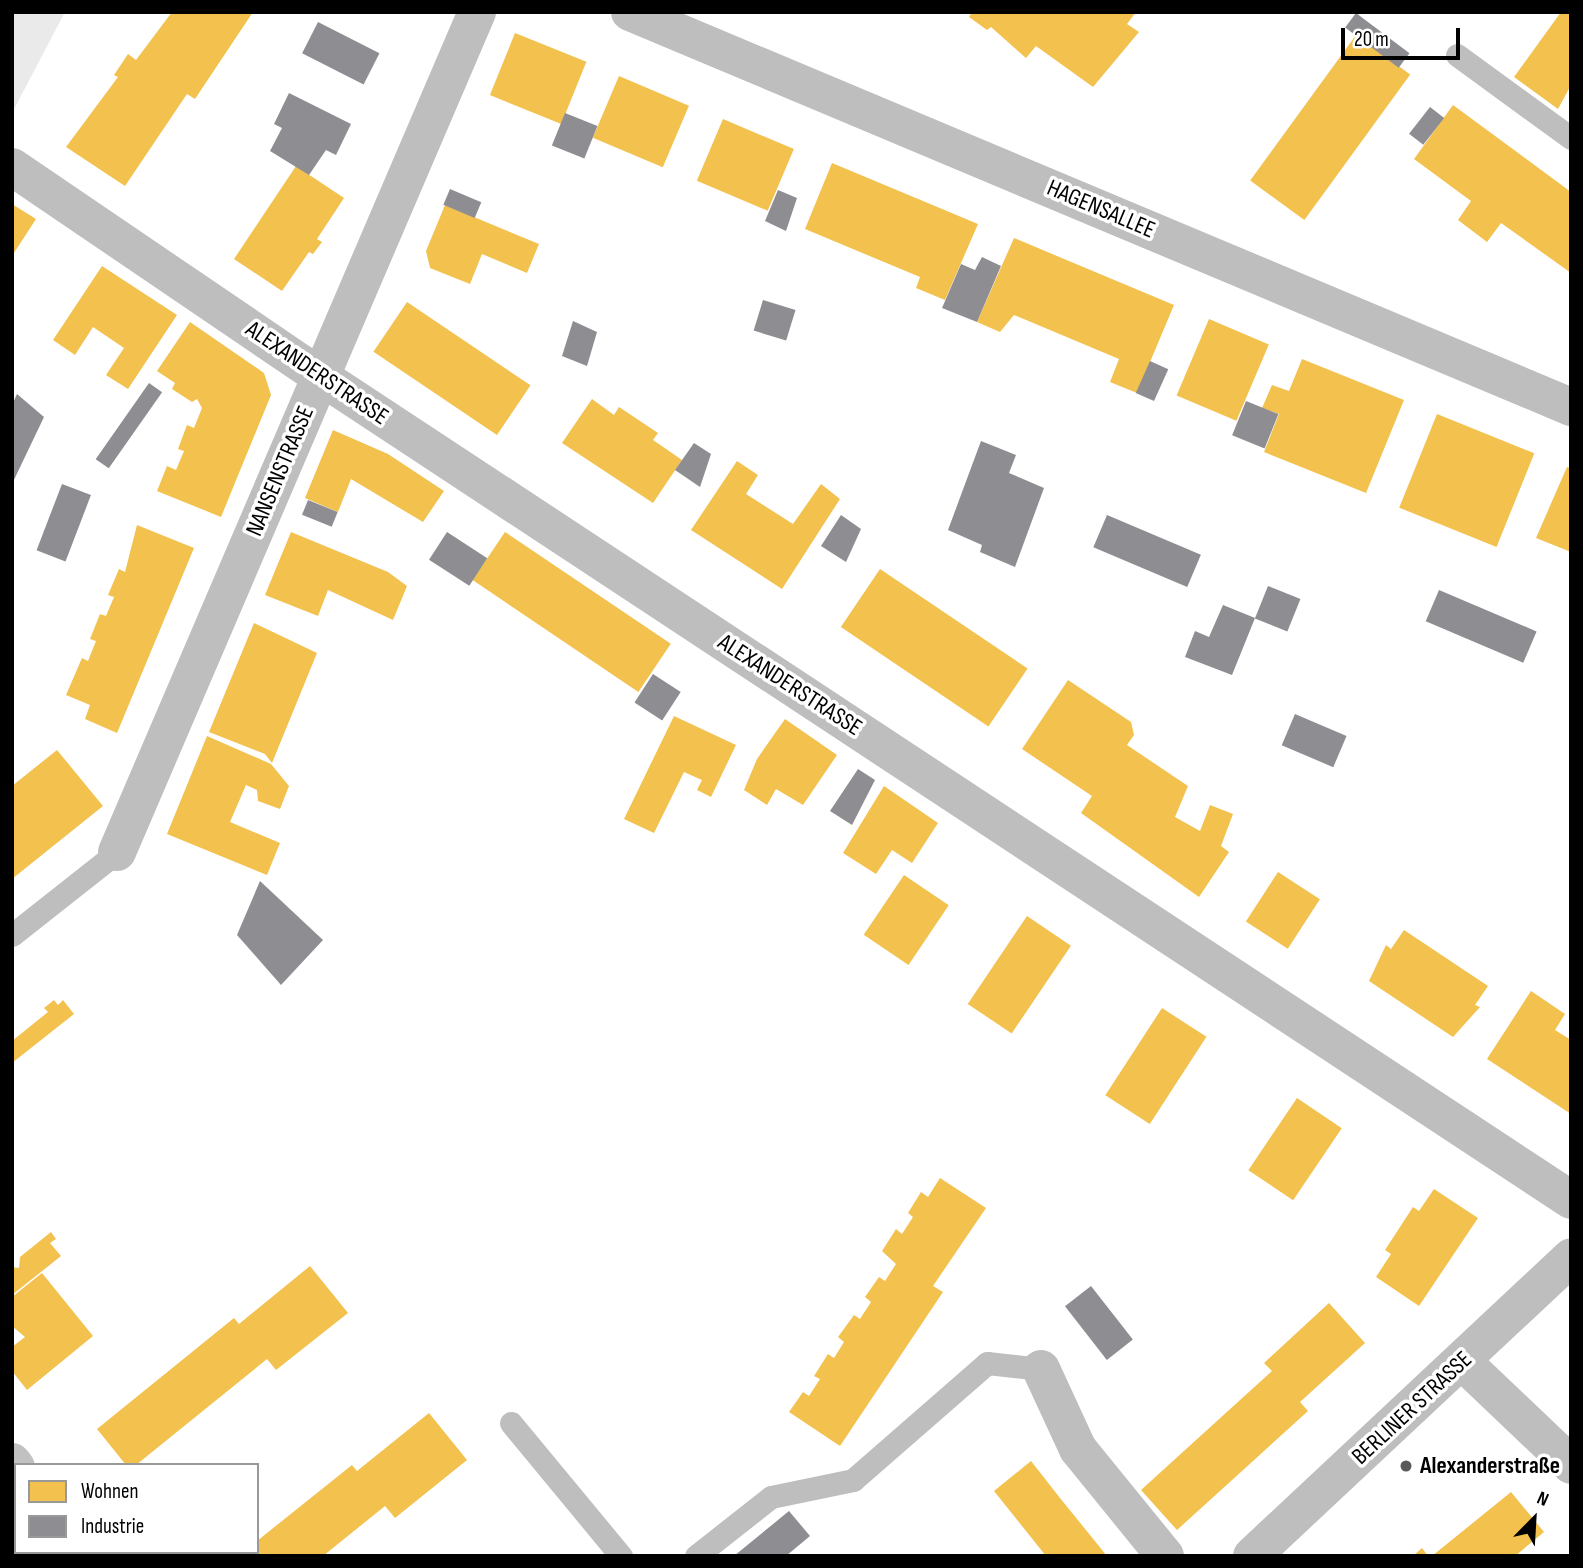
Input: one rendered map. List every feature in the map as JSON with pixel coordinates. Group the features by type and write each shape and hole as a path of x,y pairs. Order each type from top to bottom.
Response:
{"street":[{"name":"NANSENSTRASSE","path":"117,852 477,12"},
{"name":"HAGENSALLEE","path":"630,12 1571,407"},
{"name":"ALEXANDERSTRASSE","path":"12,167 320,376 1571,1200"},
{"name":"BERLINER STRASSE","path":"1252,1556 1463,1362 1571,1257"},
{"path":"1463,1362 1571,1465"},
{"path":"1041,1369 1078,1449 1165,1556"}],"lane":[{"path":"1457,55 1571,138"},
{"path":"12,935 117,852"},
{"path":"696,1556 771,1497 853,1480 987,1363 1041,1369"},
{"path":"511,1423 621,1556"}],"shaded area":[{"path":"12,12 65,12 12,113"}],"building: Wohnen":[{"path":"172,12 253,12 195,99 187,94 125,186 66,147 118,77 114,75 128,54 136,60"},
{"path":"972,12 1136,12 1127,24 1139,32 1093,87 1036,46 1026,58 991,27 987,30 969,17"},
{"path":"1561,12 1571,12 1571,85 1558,109 1514,77"},
{"path":"515,33 586,62 561,124 490,95"},
{"path":"1356,35 1410,74 1304,220 1250,181"},
{"path":"619,76 689,106 663,167 593,138"},
{"path":"1453,105 1571,192 1571,273 1501,223 1487,242 1458,220 1471,201 1414,159"},
{"path":"723,119 794,149 768,211 697,181"},
{"path":"832,163 978,224 945,300 916,288 920,277 805,229"},
{"path":"296,166 344,198 317,239 322,242 313,254 309,252 282,291 234,259"},
{"path":"12,204 36,219 12,256"},
{"path":"445,205 539,244 527,273 482,254 470,284 430,268 426,251"},
{"path":"1014,238 1174,305 1137,393 1110,382 1119,359 1014,315 1000,332 977,322"},
{"path":"102,266 177,315 128,389 106,375 124,348 93,327 75,355 53,340"},
{"path":"407,302 531,385 497,435 373,352"},
{"path":"1209,319 1269,344 1236,421 1177,395"},
{"path":"190,322 264,373 271,395 221,517 157,491 167,466 176,470 184,451 178,449 187,425 194,428 202,408 197,399 192,402 172,389 175,383 157,371"},
{"path":"1302,359 1404,400 1366,493 1264,452 1279,414 1262,408 1272,385 1289,391"},
{"path":"592,399 614,415 619,407 658,433 653,440 682,460 653,503 562,443"},
{"path":"1437,414 1534,453 1497,547 1399,508"},
{"path":"333,430 388,454 444,491 423,522 351,479 338,512 305,498"},
{"path":"737,461 758,475 746,494 793,524 821,484 840,499 782,589 691,530"},
{"path":"1567,467 1571,468 1571,552 1536,538"},
{"path":"137,525 194,548 117,733 85,719 90,705 66,695 82,658 88,661 96,641 90,639 100,614 106,616 114,597 108,595 119,569 125,572"},
{"path":"291,532 388,572 407,586 393,620 328,590 318,616 265,595"},
{"path":"505,532 671,644 638,692 473,580"},
{"path":"880,569 1028,669 988,727 841,627"},
{"path":"254,623 317,653 272,763 265,754 209,732"},
{"path":"1068,680 1131,722 1134,735 1127,745 1188,786 1175,817 1200,831 1210,805 1233,814 1221,846 1229,852 1199,897 1081,813 1092,796 1022,749"},
{"path":"674,716 736,745 711,797 697,790 702,780 684,772 654,833 624,819"},
{"path":"785,719 837,755 803,805 776,789 767,805 744,790 757,759"},
{"path":"207,736 271,764 289,786 280,809 258,801 257,790 246,785 230,822 280,843 267,875 167,834"},
{"path":"57,750 103,806 12,879 12,786"},
{"path":"884,786 938,823 912,863 892,850 876,874 843,853"},
{"path":"1278,872 1320,899 1288,949 1246,921"},
{"path":"904,875 949,905 909,965 864,935"},
{"path":"1027,916 1071,946 1012,1034 968,1004"},
{"path":"1404,930 1488,986 1475,1005 1480,1007 1453,1037 1369,981 1386,945 1391,949"},
{"path":"1531,991 1565,1014 1555,1030 1571,1040 1571,1114 1487,1059"},
{"path":"54,1000 58,1005 63,1000 74,1014 12,1063 12,1041 48,1012 44,1008"},
{"path":"1162,1008 1206,1037 1150,1124 1105,1095"},
{"path":"1297,1098 1342,1128 1293,1200 1248,1170"},
{"path":"940,1178 986,1208 933,1286 943,1292 840,1446 789,1412 803,1392 809,1396 820,1379 814,1376 828,1354 834,1358 844,1342 838,1337 854,1315 860,1319 871,1302 865,1297 879,1277 885,1281 896,1264 882,1251 896,1229 902,1234 913,1217 908,1213 921,1192 928,1197"},
{"path":"1434,1189 1478,1218 1419,1306 1376,1277 1391,1254 1385,1250 1413,1207 1419,1211"},
{"path":"51,1232 56,1239 50,1243 61,1256 12,1295 12,1267 19,1268 20,1257"},
{"path":"310,1266 348,1313 276,1370 267,1359 138,1463 124,1463 97,1429 234,1318 239,1324"},
{"path":"42,1273 93,1336 27,1390 12,1371 12,1347 25,1337 12,1326 12,1297"},
{"path":"1329,1303 1365,1343 1300,1402 1308,1411 1177,1530 1141,1490 1272,1371 1264,1363"},
{"path":"429,1413 467,1460 395,1518 385,1506 323,1556 239,1556 259,1554 259,1539 352,1465 357,1471"},
{"path":"1031,1461 1107,1556 1046,1556 994,1491"},
{"path":"1511,1492 1544,1532 1515,1556 1432,1556"},
{"path":"1422,1548 1428,1556 1413,1556"}],"building: Industrie":[{"path":"1356,13 1410,53 1399,68 1345,27"},
{"path":"318,22 379,53 364,85 302,53"},
{"path":"289,93 351,124 336,155 326,150 309,175 270,151 282,128 274,124"},
{"path":"1430,107 1444,118 1423,145 1409,134"},
{"path":"565,113 597,126 584,159 552,145"},
{"path":"450,189 481,202 475,218 443,205"},
{"path":"778,190 797,198 786,231 765,221"},
{"path":"982,257 1001,266 977,322 942,308 961,264 975,270"},
{"path":"763,300 796,310 786,341 754,331"},
{"path":"573,321 597,332 587,366 562,356"},
{"path":"1150,361 1168,369 1154,401 1136,393"},
{"path":"149,383 162,392 109,468 96,459"},
{"path":"17,394 44,417 12,484 12,405"},
{"path":"1246,401 1278,414 1265,448 1232,435"},
{"path":"981,441 1016,455 1009,473 1044,488 1015,567 980,552 982,545 948,530"},
{"path":"694,443 711,454 700,487 675,470"},
{"path":"62,484 91,495 65,561 37,550"},
{"path":"308,500 338,512 332,527 302,515"},
{"path":"841,515 861,529 846,562 821,546"},
{"path":"1107,515 1201,555 1187,587 1093,547"},
{"path":"447,532 487,558 469,586 429,560"},
{"path":"1268,586 1300,599 1287,632 1255,618"},
{"path":"1439,590 1537,631 1523,663 1426,621"},
{"path":"1223,605 1255,618 1232,675 1185,657 1195,631 1209,637"},
{"path":"653,674 681,692 662,720 634,703"},
{"path":"1295,714 1347,736 1333,767 1282,745"},
{"path":"858,769 875,780 852,825 830,811"},
{"path":"260,881 323,940 281,985 237,935"},
{"path":"1091,1286 1133,1340 1107,1360 1065,1306"},
{"path":"789,1511 810,1536 786,1556 734,1556"}],"place":[{"name":"Alexanderstraße","path":"1406,1466"}]}
